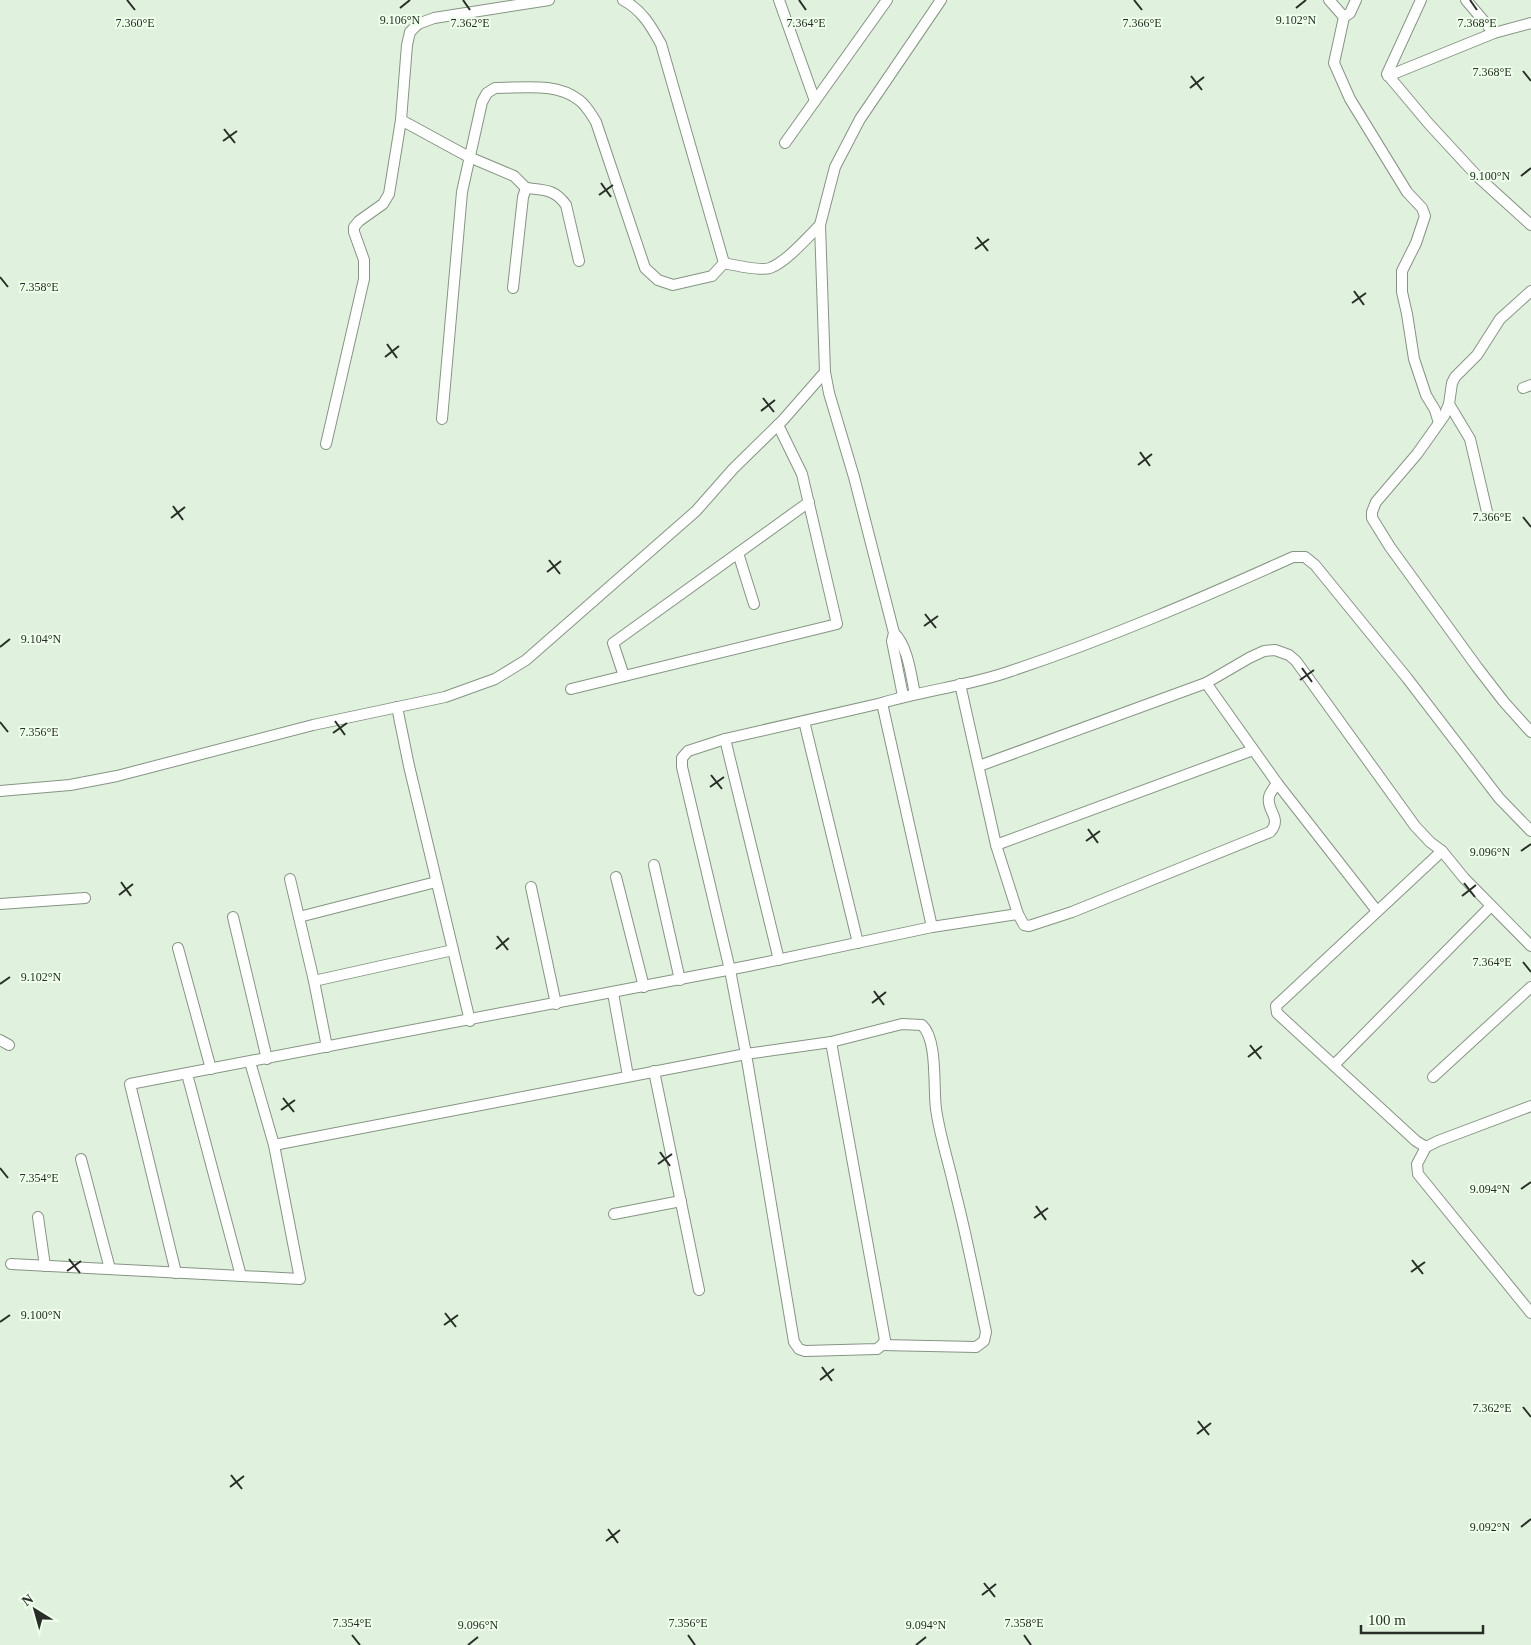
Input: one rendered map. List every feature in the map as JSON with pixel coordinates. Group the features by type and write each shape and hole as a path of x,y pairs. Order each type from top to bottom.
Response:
{"street":[{"path":"326,444 364,279 364,260 354,227 359,221 383,204 389,194 401,120 407,45 410,32 418,24 434,18 550,0"},
{"path":"623,0 632,5 647,19 661,44 724,263"},
{"path":"779,0 815,101"},
{"path":"785,143 887,0"},
{"path":"903,696 892,641 894,633 825,372 820,225 835,167 860,119 941,0"},
{"path":"1329,0 1344,17"},
{"path":"1344,17 1350,14 1356,0"},
{"path":"1421,0 1387,74 1476,176 1531,225"},
{"path":"1466,0 1494,33"},
{"path":"1344,17 1334,63 1350,99 1407,192 1422,208 1425,216 1416,243 1402,271 1402,292 1414,359 1426,395 1440,423"},
{"path":"1388,76 1494,33 1531,23"},
{"path":"442,419 462,192 482,102 487,93 495,88 551,88 579,100 589,109 596,122 645,268 658,280 673,285 712,276 724,263"},
{"path":"401,120 469,157 514,176 526,188 548,190 555,193 566,206 579,261"},
{"path":"513,288 523,197 526,188"},
{"path":"724,263 769,269 792,254 820,225"},
{"path":"1531,291 1500,319 1477,355 1455,377 1452,383 1449,404 1440,423 1417,454 1376,502 1372,518 1477,667 1504,702 1531,732"},
{"path":"0,791 70,785 117,776 313,725 445,697 495,679 526,660 696,512 825,372"},
{"path":"1449,404 1470,439 1488,516"},
{"path":"572,689 837,624 802,474 778,425"},
{"path":"624,676 614,643 809,502"},
{"path":"738,553 754,604"},
{"path":"831,1042 885,1340 877,1349 805,1351 799,1349 794,1342 746,1054 730,970 682,767 682,758 688,750 725,739 1008,672 1106,638 1293,557 1305,557 1315,565 1407,678 1499,798 1531,831"},
{"path":"894,633 900,639 904,650 915,694"},
{"path":"979,766 1206,683 1249,658 1264,651 1275,650 1289,655 1296,661 1415,826 1430,842 1442,851 1491,906 1531,946"},
{"path":"1206,683 1277,783 1377,911"},
{"path":"960,684 996,845 1018,914 1024,926 1072,912 1270,832 1276,822 1269,796 1277,783"},
{"path":"882,703 932,927"},
{"path":"397,707 409,766 470,1021"},
{"path":"804,721 858,944"},
{"path":"725,739 779,960"},
{"path":"996,845 1253,750"},
{"path":"1426,1148 1416,1141 1277,1013 1276,1006 1442,851"},
{"path":"654,865 680,980"},
{"path":"616,878 644,987"},
{"path":"290,879 314,981 326,1047"},
{"path":"298,917 436,882"},
{"path":"531,887 556,1004"},
{"path":"0,904 85,898"},
{"path":"1334,1065 1491,906"},
{"path":"176,1273 130,1084 680,980 932,927 1018,914"},
{"path":"233,917 267,1058"},
{"path":"178,948 211,1069"},
{"path":"314,981 453,950"},
{"path":"1433,1077 1531,987"},
{"path":"613,993 628,1076"},
{"path":"274,1144 746,1054 831,1042 902,1024 922,1025 927,1030 932,1047 936,1109 942,1142 955,1190 986,1332 984,1342 976,1347 882,1345"},
{"path":"11,1264 300,1279 274,1144 250,1062"},
{"path":"654,1071 699,1290"},
{"path":"187,1074 241,1276"},
{"path":"1531,1106 1438,1141 1426,1148 1417,1164 1418,1174 1531,1313"},
{"path":"80,1159 110,1269"},
{"path":"614,1214 681,1201"},
{"path":"38,1217 45,1266"}]}
